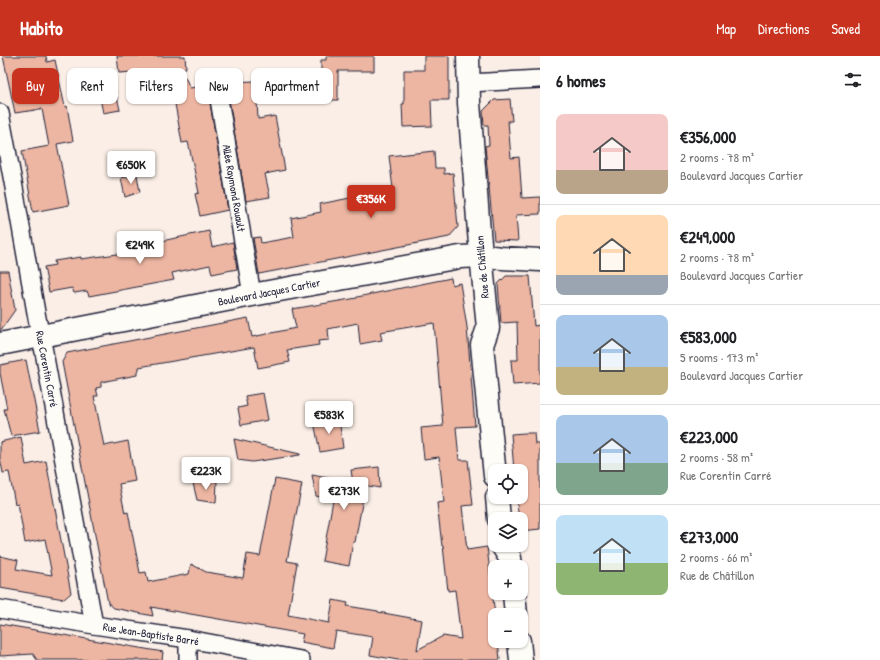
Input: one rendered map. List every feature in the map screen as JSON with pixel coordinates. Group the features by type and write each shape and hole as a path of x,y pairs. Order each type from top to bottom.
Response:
{"street":[{"name":"Rue de Châtillon","path":"468,56 469,103 488,328 482,345 494,464"},
{"path":"469,83 540,79"},
{"name":"Allée Raymond Rouault","path":"220,104 252,295"},
{"name":"Rue Corentin Carré","path":"0,113 14,182 40,336 94,625"},
{"name":"Boulevard Jacques Cartier","path":"0,344 252,295 460,257 482,256 540,260"},
{"name":"Rue Jean-Baptiste Barré","path":"0,609 188,639 301,660"},
{"path":"188,639 188,660"},
{"path":"520,648 522,660"}],"building":[{"path":"3,56 46,56 47,62 55,60 57,68 12,68 12,99"},
{"path":"117,56 185,56 186,68 126,68 126,72 119,73"},
{"path":"326,56 374,56 374,71 338,71 338,100 333,100 333,68 321,68 321,60 326,60"},
{"path":"424,56 449,56 449,100 431,100 432,126 403,127 402,104 404,104 404,70 424,70"},
{"path":"59,79 65,107 67,106 73,141 57,144 69,205 33,212 22,151 49,146 42,109 15,113 13,104 59,104"},
{"path":"187,81 190,88 195,87 195,104 210,104 228,210 200,216 195,194 199,193 188,142 182,143 175,104 187,104"},
{"path":"243,81 251,81 251,104 257,104 258,119 275,116 285,170 265,174 270,197 246,201 230,104 243,104"},
{"path":"510,99 512,121 508,121 511,158 519,157 522,198 540,197 540,214 516,215 518,241 494,240 485,146 489,145 488,125 484,125 483,111 494,100"},
{"path":"118,101 120,110 103,113 101,104 118,104"},
{"path":"434,151 435,168 444,168 444,174 453,173 458,227 449,237 259,274 253,238 260,237 261,243 294,237 291,218 321,212 320,204 370,194 369,191 393,189 389,156"},
{"path":"137,175 140,192 125,197 121,178"},
{"path":"209,231 212,247 233,242 237,269 212,274 210,265 172,273 174,280 89,296 87,291 74,293 72,288 49,292 44,267 55,265 54,261 139,251 138,244 157,240 157,242"},
{"path":"0,271 8,271 15,310 0,331"},
{"path":"506,276 530,276 534,326 540,325 540,383 513,385 511,360 518,360 517,322 501,323 498,284"},
{"path":"451,278 452,285 460,283 467,327 475,426 456,427 459,460 468,460 473,505 462,506 467,550 487,547 489,560 488,600 493,600 494,608 488,608 488,648 499,648 500,660 398,660 370,655 373,637 336,631 333,648 301,642 303,634 151,607 153,616 114,608 108,603 62,362 67,353 248,318 252,337 296,328 292,309 357,298","holes":["358,323 360,344 382,340 380,332 434,323 443,426 421,428 424,459 439,457 444,502 437,503 442,546 448,591 455,590 461,639 443,636 417,650 422,620 347,606 348,603 333,600 329,623 288,615 297,563 287,561 302,484 275,479 260,556 247,554 243,578 206,572 191,564 189,574 148,582 146,572 140,573 128,512 125,513 119,484 135,481 128,441 104,446 94,396 98,396 96,388 101,387 101,382 137,375 139,367 254,347 258,368 290,362 287,350 319,345 318,341 329,340 328,329"]},
{"path":"26,360 40,431 11,436 4,409 7,409 0,373 0,365"},
{"path":"263,393 268,420 241,425 238,408 247,406 245,396"},
{"path":"339,418 343,448 320,452 314,422"},
{"path":"534,433 535,444 540,444 540,529 528,530 528,512 518,512 517,504 528,504 528,464 513,464 511,434"},
{"path":"21,437 26,465 46,461 71,593 64,599 0,588 0,556 18,560 16,569 52,575 45,539 25,543 18,503 15,504 9,472 3,473 0,458 0,442"},
{"path":"234,439 300,455 252,462 238,460"},
{"path":"379,467 380,488 363,485 364,493 349,566 322,561 333,500 316,496 312,475 353,483 351,470"},
{"path":"208,480 217,481 216,503 197,500 193,483"},
{"path":"0,624 163,652 162,660 37,660 33,654 0,656"}]}
